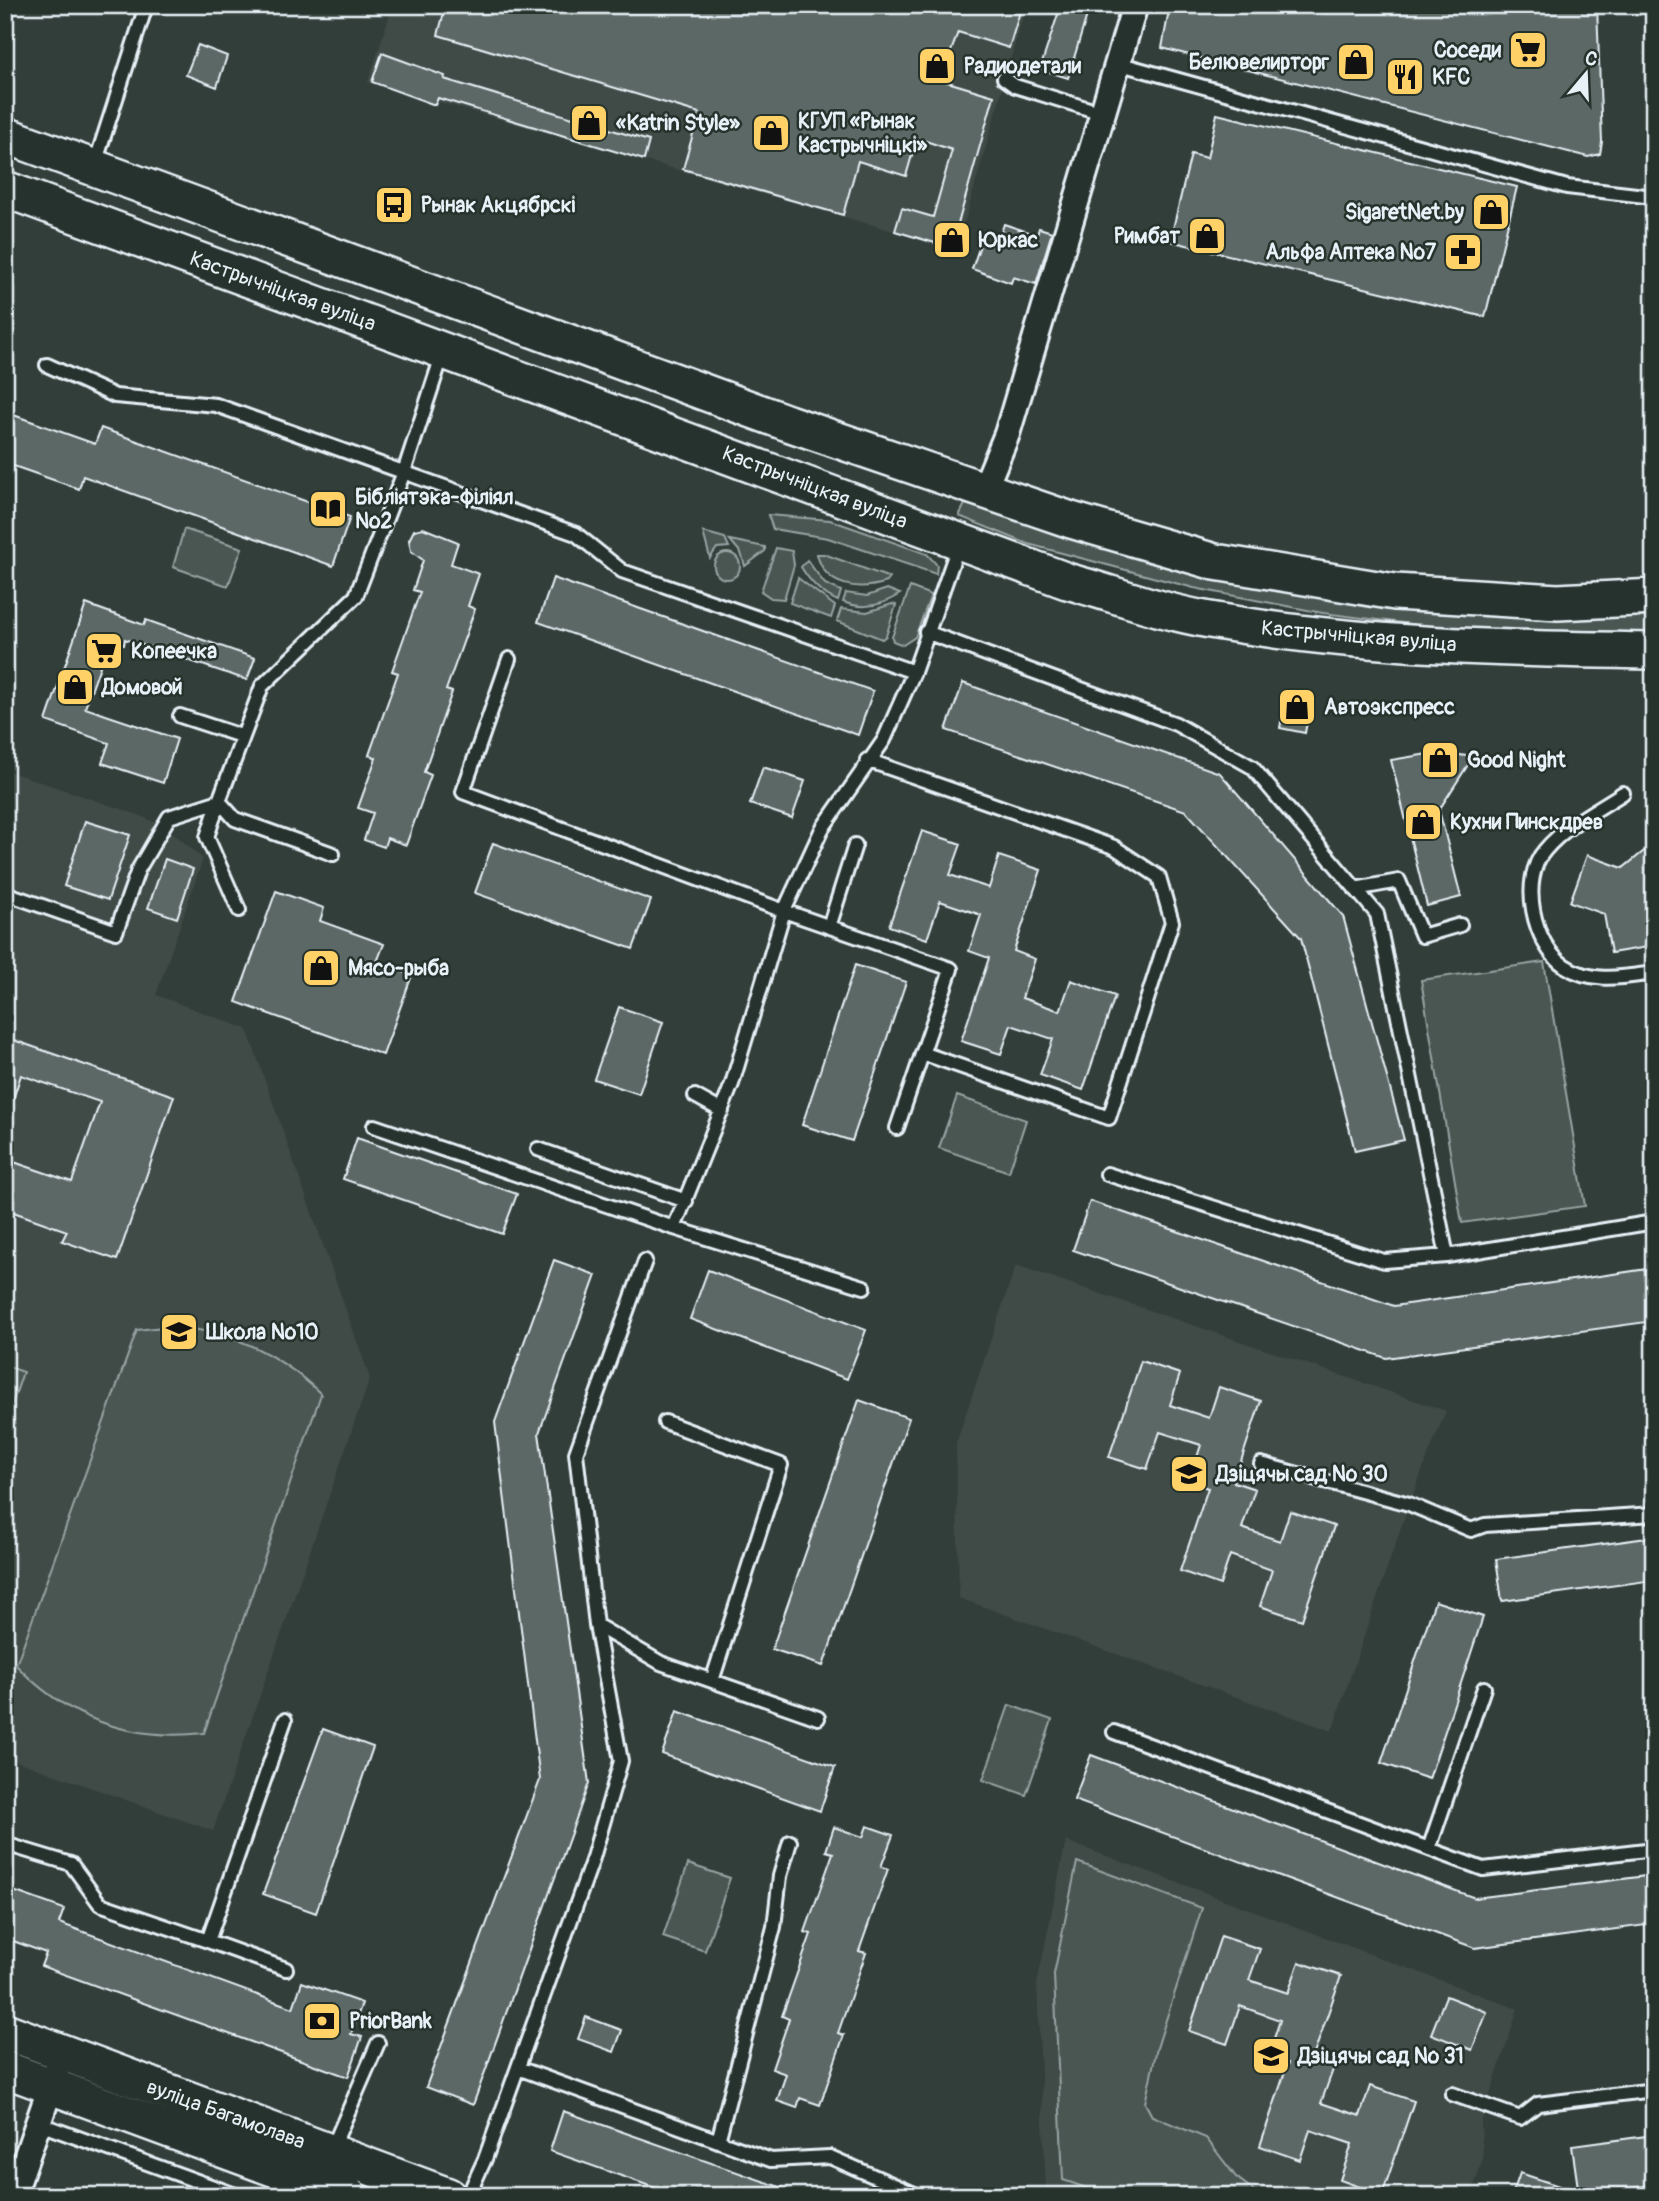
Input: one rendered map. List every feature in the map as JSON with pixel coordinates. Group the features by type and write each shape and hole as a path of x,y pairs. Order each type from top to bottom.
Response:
{"main road":[{"path":"5,135 567,343 1071,520 1215,562 1395,592 1558,601 1654,597"},
{"name":"Кастрычніцкая вуліца","path":"5,189 1067,581 1208,620 1373,641 1654,652"},
{"name":"вуліца Багамолава","path":"5,2031 448,2196"},
{"name":"вуліца Багамолава","path":"5,2069 349,2196"}],"street":[{"path":"984,490 1007,435 1135,5"},
{"path":"18,2194 52,2088 60,2052"}],"lane":[{"path":"94,168 146,7"},
{"path":"1117,63 1567,187 1654,197"},
{"path":"1004,78 1015,86 1102,113"},
{"path":"239,911 207,836 241,736 262,686 356,596 404,472 444,350"},
{"path":"47,365 116,396 216,405 576,534 622,571 914,672"},
{"path":"674,1228 722,1111 784,911 822,829 867,760 884,740 914,672 959,542"},
{"path":"926,632 1176,724 1252,767 1377,914 1447,1256"},
{"path":"509,659 463,792 784,911 951,969 897,1128"},
{"path":"180,716 241,736"},
{"path":"867,760 1114,847 1159,877 1172,922 1109,1118 922,1053"},
{"path":"1623,793 1570,827 1543,852 1530,891 1540,939 1565,966 1605,980 1654,973"},
{"path":"219,802 235,819 333,854"},
{"path":"5,893 116,932 138,870 169,817 219,802"},
{"path":"829,927 855,845"},
{"path":"1355,889 1399,881 1422,936 1460,925"},
{"path":"695,1096 722,1111"},
{"path":"374,1126 674,1228 864,1287"},
{"path":"538,1149 686,1201"},
{"path":"1107,1174 1384,1261 1447,1256 1654,1222"},
{"path":"468,2196 519,2068 592,1861 621,1761 596,1625 576,1453 645,1261"},
{"path":"665,1422 781,1465 712,1681"},
{"path":"1261,1464 1409,1504 1471,1530 1485,1525 1654,1514"},
{"path":"596,1625 661,1663 818,1718"},
{"path":"1429,1849 1484,1688"},
{"path":"208,1941 285,1720"},
{"path":"1115,1732 1483,1869 1654,1849"},
{"path":"719,2141 774,1927 780,1875 790,1842"},
{"path":"5,1844 71,1864 100,1904 286,1969"},
{"path":"330,2153 378,2043"},
{"path":"519,2068 771,2160 830,2157 919,2196"},
{"path":"1452,2094 1520,2118 1538,2104 1654,2091"},
{"path":"40,2124 237,2196"}],"shaded area":[{"name":"КГУП «Рынак Кастрычніцкі»","path":"393,5 1026,5 957,249 368,82"},
{"path":"965,504 1170,565 1502,615 1654,617 1654,633 1467,631 1323,613 1194,588 1028,544 959,516"},
{"path":"768,515 830,520 927,554 937,565 936,574 828,538 773,529"},
{"path":"184,529 242,548 228,586 173,567"},
{"path":"703,532 725,538 729,547 717,548 710,558"},
{"path":"730,540 765,547 765,551 745,566 741,553"},
{"path":"776,548 792,551 794,565 784,599 771,598 761,591"},
{"path":"727,553 736,557 740,566 736,575 727,579 718,575 714,566 718,557"},
{"path":"817,554 824,554 890,578 887,582 876,585 844,584 827,574"},
{"path":"807,560 825,584 841,591 838,601 821,591 808,578 801,567"},
{"path":"798,578 835,606 831,618 790,603"},
{"path":"910,587 931,595 915,637 903,645 893,641 892,637"},
{"path":"887,589 900,594 872,606 843,602 846,593 867,596"},
{"path":"896,605 886,636 882,639 837,621 841,609 867,612"},
{"name":"Школа №10","path":"5,770 139,815 170,830 203,859 156,995 247,1029 370,1378 213,1831 5,1757"},
{"path":"1544,962 1585,1206 1462,1223 1421,980"},
{"path":"957,1096 1026,1120 1009,1172 939,1148"},
{"name":"Дзіцячы сад № 30","path":"1016,1265 1446,1411 1409,1504 1332,1731 959,1598 956,1443"},
{"path":"163,1327 208,1332 249,1345 286,1366 321,1394 204,1733 177,1735 126,1729 79,1712 57,1700 16,1665 137,1330"},
{"path":"5,1365 23,1372 7,1419 5,1418"},
{"path":"1009,1705 1052,1720 1026,1795 983,1780"},
{"name":"Дзіцячы сад № 31","path":"1066,1841 1518,2009 1481,2123 1483,2159 1471,2196 1056,2196 1046,2192 1037,1984"},
{"path":"1077,1862 1202,1908 1157,2048 1145,2103 1152,2116 1206,2138 1236,2177 1261,2196 1110,2196 1063,2180 1054,1974"},
{"path":"688,1864 730,1878 705,1951 663,1937"}],"building":[{"name":"КГУП «Рынак Кастрычніцкі»","path":"446,5 1022,5 1009,48 958,32 941,80 994,96 958,224 962,225 955,249 895,231 902,208 933,217 952,150 917,138 906,176 858,161 843,215 683,169 699,113 438,35"},
{"path":"1061,5 1090,5 1068,78 1040,69"},
{"path":"1170,5 1597,5 1602,142 1600,154 1588,157 1162,48"},
{"path":"198,45 227,56 217,87 186,75"},
{"path":"382,53 445,76 444,79 649,141 644,160 438,98 435,105 372,82"},
{"path":"1217,114 1517,187 1485,317 1170,241 1191,154 1207,158"},
{"path":"1004,224 1037,235 1039,228 1052,232 1036,284 1013,277 1011,283 972,269 981,242 996,247"},
{"path":"5,412 95,444 101,428 350,517 333,566 83,476 79,489 5,463"},
{"path":"423,528 458,542 451,564 479,574 468,606 475,609 446,690 452,692 424,772 431,775 406,845 387,838 384,847 364,840 373,813 358,808 376,758 369,755 398,673 392,671 420,592 413,590 423,560 411,551 409,540 414,530"},
{"path":"553,578 873,691 858,735 538,622"},
{"path":"86,604 144,625 146,620 255,658 247,680 125,639 124,645 116,642 109,660 103,658 85,708 177,739 163,783 102,763 109,743 46,721"},
{"path":"963,683 1220,773 1343,916 1404,1140 1355,1151 1301,938 1186,811 946,730"},
{"name":"Автоэкспресс","path":"1286,694 1311,699 1305,733 1280,728"},
{"path":"1440,752 1473,757 1439,810 1461,897 1427,906 1391,760"},
{"path":"763,767 805,781 792,818 750,804"},
{"path":"85,821 130,835 108,900 64,886"},
{"path":"922,831 961,844 950,875 989,888 999,856 1041,870 1014,951 1035,959 1022,998 1060,1011 1071,980 1115,996 1083,1090 1040,1075 1053,1039 1011,1025 1001,1054 961,1041 989,958 969,951 981,915 940,901 927,939 889,926"},
{"path":"493,843 651,900 633,949 475,893"},
{"path":"1654,843 1654,946 1611,953 1604,914 1570,902 1587,855 1623,868"},
{"path":"165,859 193,869 177,918 148,908"},
{"name":"Мясо-рыба","path":"276,891 324,908 320,921 384,944 377,962 412,975 383,1055 236,1002"},
{"path":"855,965 906,982 852,1141 802,1125"},
{"path":"619,1007 663,1022 639,1094 594,1079"},
{"path":"5,1037 174,1096 117,1260 62,1241 67,1231 5,1209 5,1159 72,1182 100,1102 21,1075 9,1111 5,1111"},
{"path":"357,1138 517,1194 502,1234 343,1179"},
{"path":"1090,1201 1394,1306 1654,1268 1654,1321 1386,1358 1073,1250"},
{"path":"554,1260 596,1275 539,1433 589,1783 473,2105 426,2087 540,1780 495,1422"},
{"path":"708,1270 866,1330 847,1379 690,1319"},
{"path":"1141,1361 1180,1374 1170,1405 1209,1418 1219,1387 1261,1401 1234,1482 1255,1489 1242,1528 1280,1541 1290,1511 1334,1526 1302,1620 1260,1606 1272,1570 1230,1555 1220,1585 1180,1571 1208,1488 1189,1482 1201,1445 1160,1432 1147,1469 1109,1457"},
{"path":"859,1400 909,1418 823,1666 772,1649"},
{"path":"1654,1537 1654,1580 1502,1601 1496,1559"},
{"path":"1435,1601 1483,1617 1429,1779 1381,1763"},
{"path":"677,1711 835,1767 820,1811 662,1754"},
{"path":"323,1729 373,1747 316,1913 263,1894"},
{"path":"1091,1755 1475,1898 1654,1875 1654,1924 1475,1948 1074,1800"},
{"path":"867,1826 893,1835 881,1867 888,1869 859,1951 866,1953 838,2033 844,2035 820,2105 800,2098 797,2108 777,2101 786,2074 772,2069 789,2019 782,2016 811,1934 805,1932 833,1853 826,1851 834,1827 863,1837"},
{"path":"5,1888 64,1909 59,1923 293,2008 302,1982 362,2003 351,2034 362,2037 348,2077 41,1966 46,1953 5,1938"},
{"path":"1221,1936 1260,1949 1249,1980 1288,1993 1299,1962 1341,1976 1313,2057 1335,2064 1321,2103 1360,2116 1370,2086 1414,2101 1382,2195 1340,2180 1352,2144 1310,2130 1300,2160 1260,2146 1288,2063 1268,2057 1280,2020 1240,2006 1227,2044 1189,2031"},
{"path":"1446,1996 1487,2012 1472,2050 1431,2034"},
{"path":"586,2017 622,2030 614,2052 578,2039"},
{"path":"563,2111 797,2193 796,2196 678,2196 550,2151"},
{"path":"1654,2135 1654,2185 1579,2195 1572,2146"},
{"path":"1520,2173 1577,2192 1576,2196 1512,2196"}],"place":[{"name":"Соседи","path":"1528,50"},
{"name":"Белювелирторг","path":"1356,62"},
{"name":"Радиодетали","path":"937,66"},
{"name":"KFC","path":"1405,77"},
{"name":"«Katrin Style»","path":"589,123"},
{"name":"КГУП «Рынак Кастрычніцкі»","path":"771,133"},
{"name":"Рынак Акцябрскі","path":"394,205"},
{"name":"SigaretNet.by","path":"1491,212"},
{"name":"Римбат","path":"1207,236"},
{"name":"Юркас","path":"952,240"},
{"name":"Альфа Аптека №7","path":"1463,252"},
{"name":"Бібліятэка-філіял №2","path":"328,509"},
{"name":"Копеечка","path":"104,651"},
{"name":"Домовой","path":"75,687"},
{"name":"Автоэкспресс","path":"1297,707"},
{"name":"Good Night","path":"1440,760"},
{"name":"Кухни Пинскдрев","path":"1423,822"},
{"name":"Мясо-рыба","path":"321,968"},
{"name":"Школа №10","path":"179,1332"},
{"name":"Дзіцячы сад № 30","path":"1189,1474"},
{"name":"PriorBank","path":"322,2021"},
{"name":"Дзіцячы сад № 31","path":"1271,2056"}]}
